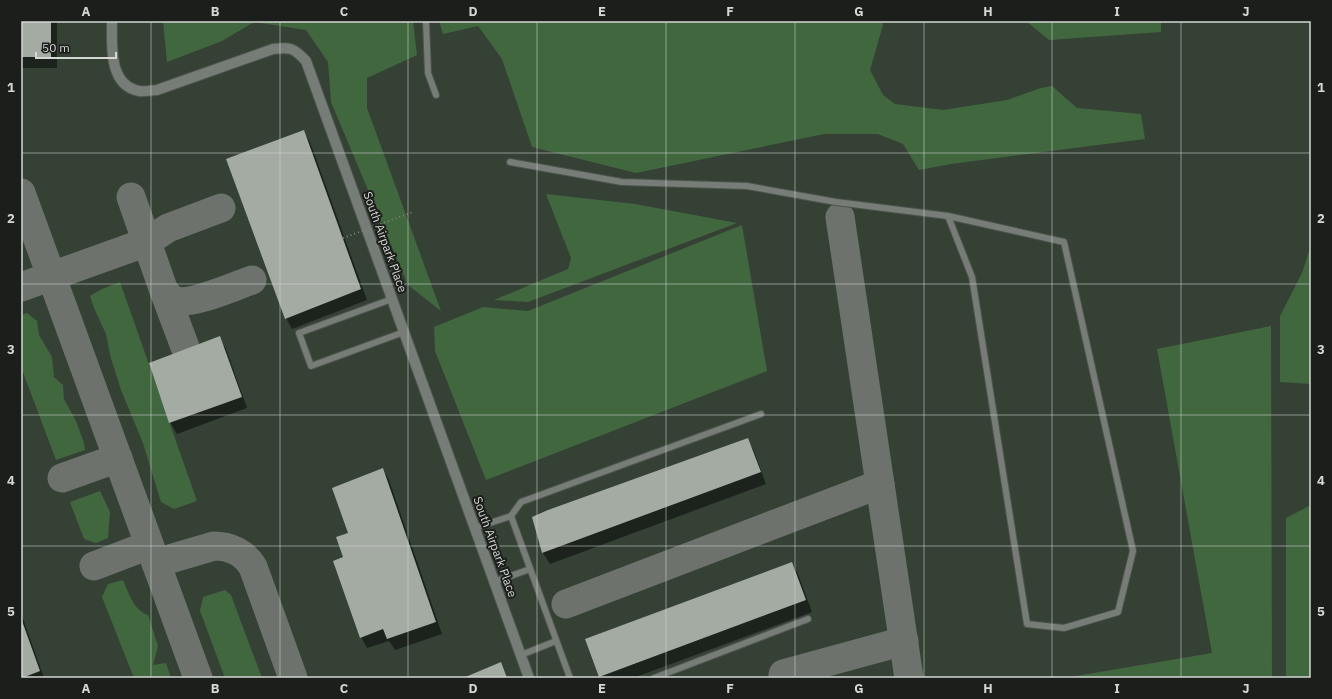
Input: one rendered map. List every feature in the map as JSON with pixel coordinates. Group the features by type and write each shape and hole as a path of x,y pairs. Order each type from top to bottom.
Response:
{"street":[{"name":"South Airpark Place","path":"112,21 113,56 117,72 124,84 139,91 158,90 273,49 287,47 297,52 306,61 529,678"}],"lane":[{"path":"426,21 428,72 436,95"},
{"path":"510,162 622,182 747,186 836,202 948,216 1064,242 1133,551 1118,612 1064,628 1027,624 972,277 948,216"},
{"path":"392,299 299,333 311,366 404,332"},
{"path":"475,528 511,516 521,502 761,414"},
{"path":"511,516 570,678"},
{"path":"494,582 530,569"},
{"path":"654,678 808,619"},
{"path":"521,654 556,641"}],"path":[{"path":"343,238 413,212"}],"shaded area":[{"path":"21,21 1311,21 1310,678 21,678"}],"green space":[{"path":"163,21 413,21 417,55 367,78 367,108 441,311 408,285 331,102 328,62 306,30 254,22 222,41 167,62"},
{"path":"439,21 882,21 883,25 870,70 883,95 895,104 943,110 1007,100 1041,88 1052,86 1077,108 1141,114 1145,139 951,164 919,170 903,144 878,134 824,134 636,173 532,147 502,59 478,26 443,34"},
{"path":"1026,21 1161,21 1161,32 1049,40"},
{"path":"546,194 635,204 737,223 528,302 494,300 568,269 571,258"},
{"path":"742,225 767,371 486,480 435,351 434,327 483,307 528,311"},
{"path":"1311,245 1311,384 1280,382 1280,316 1302,273"},
{"path":"120,282 197,501 174,509 161,502 143,443 121,390 110,355 106,334 90,296 102,289"},
{"path":"27,313 37,321 39,335 52,357 54,377 63,385 64,399 76,421 84,443 85,450 56,460 21,367 21,315"},
{"path":"1271,326 1272,678 1064,678 1212,653 1157,349"},
{"path":"100,491 110,512 108,538 96,543 84,539 70,502"},
{"path":"1311,505 1311,678 1286,678 1286,518"},
{"path":"123,580 135,605 143,613 148,615 158,646 153,665 166,663 171,678 134,678 102,597 108,584"},
{"path":"225,590 231,595 262,678 225,678 200,611 203,597"}],"building":[{"path":"21,21 51,21 51,57 21,57"},
{"path":"304,130 361,289 285,319 226,159"},
{"path":"220,336 242,397 169,423 149,363"},
{"path":"748,438 761,472 542,553 532,517"},
{"path":"383,468 436,622 387,639 383,629 360,638 333,561 343,557 336,537 348,533 332,488"},
{"path":"792,562 806,600 599,677 585,639"},
{"path":"21,618 40,671 22,678 21,678"},
{"path":"501,662 507,678 463,678"}],"taxiway":[{"path":"21,193 198,678"},
{"path":"131,197 185,347"},
{"path":"21,287 147,242 168,228 221,208"},
{"path":"840,217 909,678"},
{"path":"164,291 173,300 189,301 212,295 252,280"},
{"path":"62,478 118,458"},
{"path":"566,604 880,484"},
{"path":"94,566 149,545"},
{"path":"156,563 214,546 226,547 236,551 246,558 253,567 293,678"},
{"path":"783,678 783,674 904,641"}]}
